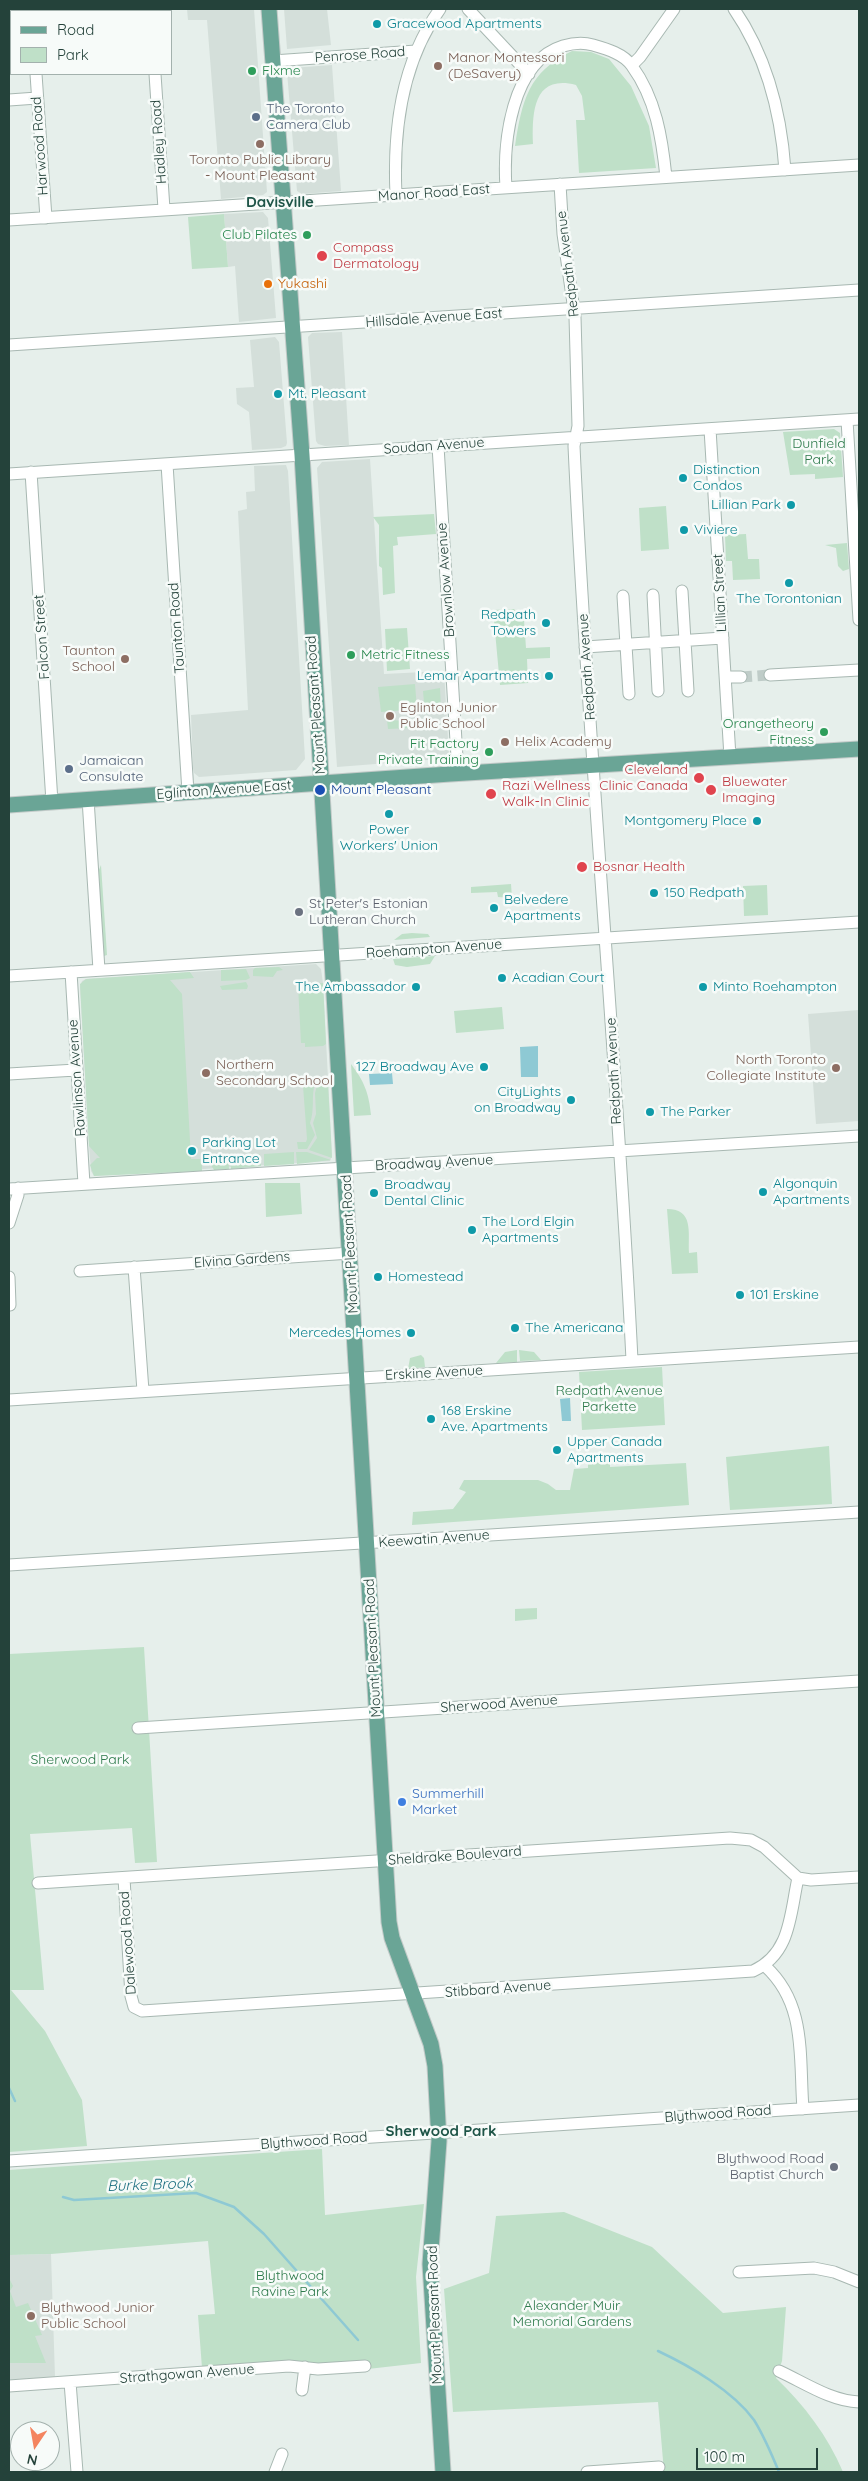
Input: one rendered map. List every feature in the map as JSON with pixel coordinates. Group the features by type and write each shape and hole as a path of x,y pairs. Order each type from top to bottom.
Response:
{"main road":[{"name":"Mount Pleasant Road","path":"268,9 302,455 390,1930 434,2057 439,2131 430,2264 443,2472"},
{"name":"Eglinton Avenue East","path":"9,805 859,749"}],"street":[{"path":"396,196 395,153 398,120 416,51 440,9"},
{"path":"468,9 529,74"},
{"path":"632,65 640,57 674,9"},
{"path":"734,9 743,22 770,84 780,119 785,170"},
{"path":"506,188 507,144 510,122 517,98 529,74 548,54 574,43 606,48 618,54 632,65 653,106 659,127 666,177"},
{"name":"Penrose Road","path":"273,61 416,51"},
{"name":"Harwood Road","path":"36,75 46,218"},
{"name":"Hadley Road","path":"155,75 164,209"},
{"path":"9,100 37,98"},
{"name":"Manor Road East","path":"9,220 859,166"},
{"name":"Redpath Avenue","path":"560,184 575,323 578,426 575,437 585,647 632,1360"},
{"name":"Hillsdale Avenue East","path":"9,346 859,290"},
{"name":"Soudan Avenue","path":"9,474 859,419"},
{"path":"847,420 859,620"},
{"name":"Lillian Street","path":"710,429 730,757"},
{"name":"Brownlow Avenue","path":"438,446 458,774"},
{"name":"Taunton Road","path":"167,464 188,792"},
{"name":"Falcon Street","path":"31,472 52,802"},
{"path":"682,591 688,691"},
{"path":"653,595 658,691"},
{"path":"622,596 629,694"},
{"path":"585,647 723,638"},
{"path":"770,675 859,670"},
{"path":"726,678 741,676"},
{"path":"88,799 99,970"},
{"name":"Roehampton Avenue","path":"9,976 859,922"},
{"name":"Rawlinson Avenue","path":"71,972 84,1184"},
{"path":"9,1074 76,1070"},
{"name":"Broadway Avenue","path":"13,1189 859,1136"},
{"path":"9,1223 13,1189"},
{"name":"Elvina Gardens","path":"80,1271 350,1253"},
{"path":"134,1267 143,1391"},
{"path":"9,1277 10,1305"},
{"name":"Erskine Avenue","path":"9,1400 859,1347"},
{"name":"Keewatin Avenue","path":"9,1565 859,1512"},
{"name":"Sherwood Avenue","path":"138,1728 859,1681"},
{"name":"Sheldrake Boulevard","path":"38,1882 730,1838 751,1840 764,1847 798,1878"},
{"path":"803,2108 796,2016 788,1993 765,1966 778,1953 786,1936 798,1878 811,1880 859,1877"},
{"name":"Dalewood Road","path":"124,1878 131,1996 134,2007"},
{"name":"Stibbard Avenue","path":"134,2007 142,2011 413,1995 753,1972 765,1966"},
{"name":"Blythwood Road","path":"9,2161 439,2131 859,2105"},
{"path":"739,2272 814,2268 834,2272 859,2282"},
{"name":"Strathgowan Avenue","path":"9,2386 289,2366 305,2368 365,2366"},
{"path":"302,2390 305,2368"},
{"path":"780,2371 843,2400 859,2402"},
{"path":"70,2382 77,2472"},
{"path":"276,2472 282,2454"},
{"path":"587,2472 659,2467"}],"shaded area":[{"path":"187,9 254,9 267,192 263,195 221,199 207,20 188,20"},
{"path":"284,9 327,9 331,45 287,49"},
{"path":"332,65 341,191 302,194 297,191 287,72 291,68"},
{"path":"263,212 268,218 276,318 239,322 235,266 228,267 224,214"},
{"path":"342,332 349,445 325,446 318,444 316,441 308,337 312,333"},
{"path":"275,337 279,342 287,443 286,446 281,448 252,450 249,412 237,404 236,388 254,387 250,340"},
{"path":"370,459 384,674 444,671 449,758 337,767 317,468 322,462"},
{"path":"286,465 288,471 305,759 296,770 199,777 194,773 193,768 191,715 248,710 238,511 247,509 246,492 255,491 254,466"},
{"name":"Northern Secondary School","path":"316,964 321,969 323,983 332,1155 330,1161 94,1176 91,1171 89,1146 80,987 82,981 86,979"},
{"name":"North Toronto Collegiate Institute","path":"859,1010 859,1121 816,1124 808,1014"},
{"name":"Blythwood Junior Public School","path":"51,2254 55,2377 9,2380 9,2255"}],"green space":[{"path":"572,51 591,52 609,59 631,86 649,126 656,168 579,173 576,120 585,120 582,96 576,85 562,83 551,85 543,91 535,109 533,144 515,146 525,102 536,78 557,59"},
{"path":"224,214 228,267 192,269 188,217"},
{"name":"Dunfield Park","path":"834,429 840,433 843,477 815,479 815,474 790,475 783,432"},
{"path":"666,506 669,549 641,551 639,508"},
{"path":"434,514 436,534 397,537 398,545 393,546 395,593 383,595 382,568 379,566 379,525 373,517"},
{"path":"746,534 748,559 759,559 760,579 733,580 732,561 726,561 725,535"},
{"path":"847,543 849,569 843,571 838,566 836,548 825,545"},
{"path":"514,609 524,620 526,648 550,647 550,658 527,659 528,683 500,685 493,610"},
{"path":"407,628 410,669 387,671 385,629"},
{"path":"415,684 417,709 381,712 378,687"},
{"path":"440,688 441,710 425,714 423,691"},
{"path":"387,720 410,721 410,728 388,729"},
{"path":"101,865 107,955 104,956 98,872"},
{"path":"511,884 512,898 498,897 497,892 471,893 471,887"},
{"path":"767,885 768,915 744,916 743,886"},
{"path":"402,934 428,934 430,937 394,940"},
{"path":"435,956 430,964 407,967 395,965 393,959"},
{"path":"279,967 283,970 277,971 273,977 253,976 255,968"},
{"path":"246,969 250,978 246,980 221,981 221,970"},
{"path":"190,972 194,978 170,980 182,994 191,1159 202,1159 202,1171 94,1176 90,1165 97,1158 100,1158 89,1146 80,984 86,979"},
{"path":"246,982 247,989 222,990 220,986"},
{"path":"323,983 326,1044 323,1046 305,1047 305,1043 301,1043 298,985"},
{"path":"502,1007 504,1029 456,1033 454,1011"},
{"path":"351,1064 365,1088 371,1115 354,1116"},
{"path":"318,1082 328,1084 332,1158 309,1150 317,1138 313,1123 316,1114 315,1093"},
{"path":"307,1083 315,1083 310,1123 315,1135 307,1149 298,1149 297,1142 306,1142 307,1139 303,1086 307,1085"},
{"path":"294,1152 294,1164 264,1166 264,1154"},
{"path":"296,1152 307,1152 331,1160 297,1164"},
{"path":"228,1154 229,1169 214,1170 211,1165 216,1163 216,1159"},
{"path":"260,1154 261,1166 231,1169 230,1156"},
{"path":"265,1183 300,1183 302,1214 266,1217"},
{"path":"667,1209 676,1210 686,1217 689,1230 689,1253 697,1252 698,1273 672,1274"},
{"path":"517,1350 517,1362 496,1363 505,1352"},
{"path":"519,1350 534,1352 541,1360 520,1361"},
{"path":"421,1355 424,1358 425,1367 408,1369 410,1358"},
{"name":"Redpath Avenue Parkette","path":"662,1367 665,1425 582,1430 579,1372"},
{"path":"829,1446 832,1504 730,1510 726,1457"},
{"path":"610,1462 610,1467 686,1463 689,1505 412,1525 413,1512 453,1509 466,1492 459,1489 464,1480 538,1480 556,1490 570,1490 574,1469 588,1468 588,1463"},
{"path":"537,1608 537,1619 515,1621 515,1609"},
{"name":"Sherwood Park","path":"144,1647 157,1862 135,1863 132,1828 30,1834 44,1990 11,1990 45,2031 82,2100 87,2146 9,2152 9,1654"},
{"name":"Blythwood Ravine Park","path":"322,2149 325,2215 424,2204 416,2277 421,2363 359,2370 202,2368 198,2315 215,2314 208,2241 51,2254 9,2255 9,2170"},
{"name":"Alexander Muir Memorial Gardens","path":"564,2212 652,2247 723,2313 786,2307 782,2361 776,2378 796,2399 823,2434 843,2472 664,2472 658,2402 453,2412 444,2289 489,2273 496,2216"},
{"path":"9,2278 13,2286 10,2291 16,2307 28,2303 42,2335 35,2336 46,2363 9,2363"}],"water":[{"path":"538,1046 538,1077 521,1077 520,1047"},
{"path":"392,1073 393,1084 370,1085 369,1074"},
{"path":"570,1398 571,1421 562,1421 560,1399"}],"waterway":[{"name":"Burke Brook","path":"9,2088 15,2101"},
{"name":"Burke Brook","path":"63,2197 74,2200 196,2193 234,2207 264,2234 358,2340"},
{"name":"Burke Brook","path":"658,2351 710,2380 735,2399 754,2420 779,2472"}],"tunnel":[{"path":"741,677 770,675"}],"place":[{"name":"Gracewood Apartments","path":"377,24"},
{"name":"Manor Montessori (DeSavery)","path":"438,66"},
{"name":"Flxme","path":"252,71"},
{"name":"The Toronto Camera Club","path":"256,117"},
{"name":"Toronto Public Library - Mount Pleasant","path":"260,144"},
{"name":"Club Pilates","path":"307,235"},
{"name":"Compass Dermatology","path":"322,256"},
{"name":"Yukashi","path":"268,284"},
{"name":"Mt. Pleasant","path":"278,394"},
{"name":"Distinction Condos","path":"683,478"},
{"name":"Lillian Park","path":"791,505"},
{"name":"Viviere","path":"684,530"},
{"name":"The Torontonian","path":"789,583"},
{"name":"Redpath Towers","path":"546,623"},
{"name":"Metric Fitness","path":"351,655"},
{"name":"Taunton School","path":"125,659"},
{"name":"Lemar Apartments","path":"549,676"},
{"name":"Eglinton Junior Public School","path":"390,716"},
{"name":"Orangetheory Fitness","path":"824,732"},
{"name":"Helix Academy","path":"505,742"},
{"name":"Fit Factory Private Training","path":"489,752"},
{"name":"Jamaican Consulate","path":"69,769"},
{"name":"Cleveland Clinic Canada","path":"699,778"},
{"name":"Mount Pleasant","path":"320,790"},
{"name":"Bluewater Imaging","path":"711,790"},
{"name":"Razi Wellness Walk-In Clinic","path":"491,794"},
{"name":"Power Workers' Union","path":"389,814"},
{"name":"Montgomery Place","path":"757,821"},
{"name":"Bosnar Health","path":"582,867"},
{"name":"150 Redpath","path":"654,893"},
{"name":"Belvedere Apartments","path":"494,908"},
{"name":"St Peter's Estonian Lutheran Church","path":"299,912"},
{"name":"Acadian Court","path":"502,978"},
{"name":"The Ambassador","path":"416,987"},
{"name":"Minto Roehampton","path":"703,987"},
{"name":"127 Broadway Ave","path":"484,1067"},
{"name":"North Toronto Collegiate Institute","path":"836,1068"},
{"name":"Northern Secondary School","path":"206,1073"},
{"name":"CityLights on Broadway","path":"571,1100"},
{"name":"The Parker","path":"650,1112"},
{"name":"Parking Lot Entrance","path":"192,1151"},
{"name":"Algonquin Apartments","path":"763,1192"},
{"name":"Broadway Dental Clinic","path":"374,1193"},
{"name":"The Lord Elgin Apartments","path":"472,1230"},
{"name":"Homestead","path":"378,1277"},
{"name":"101 Erskine","path":"740,1295"},
{"name":"The Americana","path":"515,1328"},
{"name":"Mercedes Homes","path":"411,1333"},
{"name":"168 Erskine Ave. Apartments","path":"431,1419"},
{"name":"Upper Canada Apartments","path":"557,1450"},
{"name":"Summerhill Market","path":"402,1802"},
{"name":"Blythwood Road Baptist Church","path":"834,2167"},
{"name":"Blythwood Junior Public School","path":"31,2316"}],"district":[{"name":"Davisville","path":"280,202"},
{"name":"Sherwood Park","path":"441,2131"}]}
